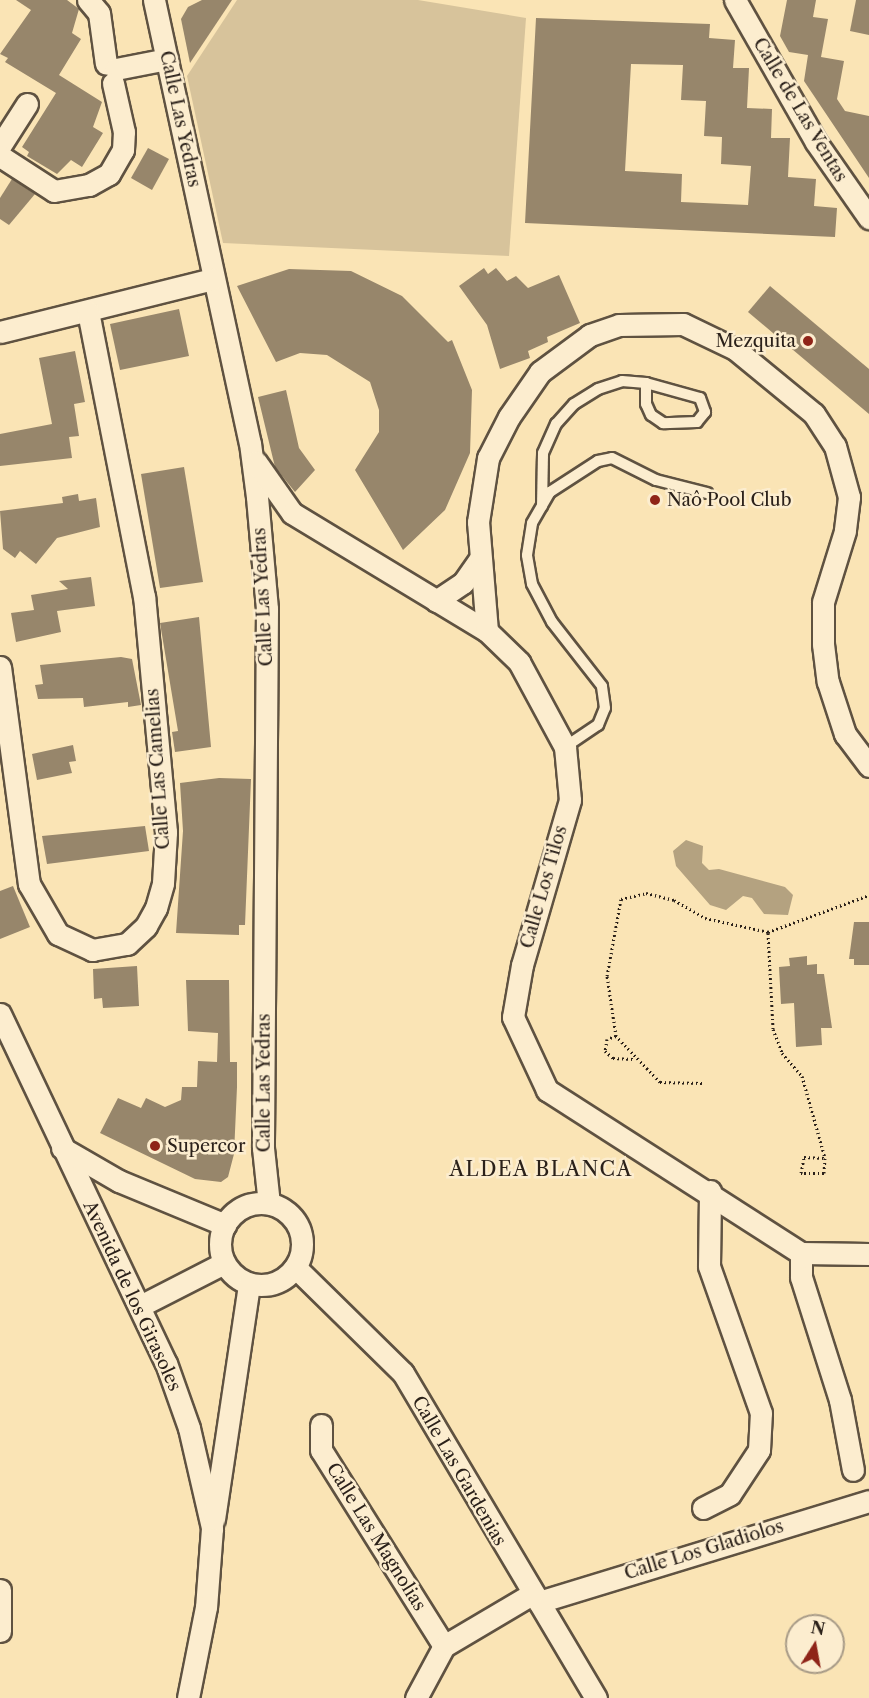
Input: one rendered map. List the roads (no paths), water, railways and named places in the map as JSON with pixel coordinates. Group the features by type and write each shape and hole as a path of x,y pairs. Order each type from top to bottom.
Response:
{"street":[{"path":"0,156 54,191 89,185 109,174 123,150 124,132 99,13 88,0"},
{"name":"Calle Las Yedras","path":"154,0 251,454 267,609 263,1148 269,1204"},
{"name":"Calle de Las Ventas","path":"735,0 816,142 869,218"},
{"path":"111,72 167,59"},
{"path":"0,146 27,104"},
{"path":"0,332 213,279"},
{"name":"Calle Las Camelias","path":"0,667 29,884 58,934 92,950 127,944 146,926 156,908 164,883 166,832 144,597 88,311"},
{"path":"487,631 478,522 488,458 540,372 590,335 619,324 683,324 713,336 813,414 845,471 849,497 845,531 824,602 822,644 828,682 845,734 869,766"},
{"name":"Calle Los Tilos","path":"251,454 292,513 487,631 519,662 565,747 570,800 522,964 513,1017 548,1090 710,1191 801,1253"},
{"path":"261,550 274,524 292,513"},
{"path":"436,601 463,584 480,560"},
{"name":"Avenida de los Girasoles","path":"0,1014 62,1148 140,1306 189,1428 212,1528 206,1607 188,1698"},
{"path":"62,1148 119,1181 225,1225"},
{"path":"703,1508 730,1494 759,1450 761,1413 709,1266 710,1191"},
{"path":"269,1204 295,1222 302,1252 295,1267 283,1279 249,1284 224,1263 221,1237 225,1225 244,1207 269,1204"},
{"path":"853,1470 840,1400 801,1277 801,1253 869,1254"},
{"path":"140,1306 224,1263"},
{"name":"Calle Las Gardenias","path":"295,1267 403,1373 596,1698"},
{"path":"212,1528 249,1284"},
{"name":"Calle Las Magnolias","path":"321,1425 321,1450 444,1646"},
{"name":"Calle Los Gladiolos","path":"444,1646 535,1598 869,1501"},
{"path":"0,1590 0,1631"},
{"path":"416,1698 444,1646"}],"lane":[{"path":"542,506 543,453 556,424 574,404 598,390 622,381 646,383 700,398 705,412 697,422 663,423 651,415 646,404 646,383"},
{"path":"565,747 598,725 605,708 602,686 552,622 532,584 527,555 532,522 550,492 598,462 612,458 656,480 707,493"}],"place":[{"name":"Mezquita","path":"808,341"},
{"name":"Naô Pool Club","path":"655,500"},
{"name":"Supercor","path":"155,1146"}],"district":[{"name":"ALDEA BLANCA","path":"541,1169"}]}
